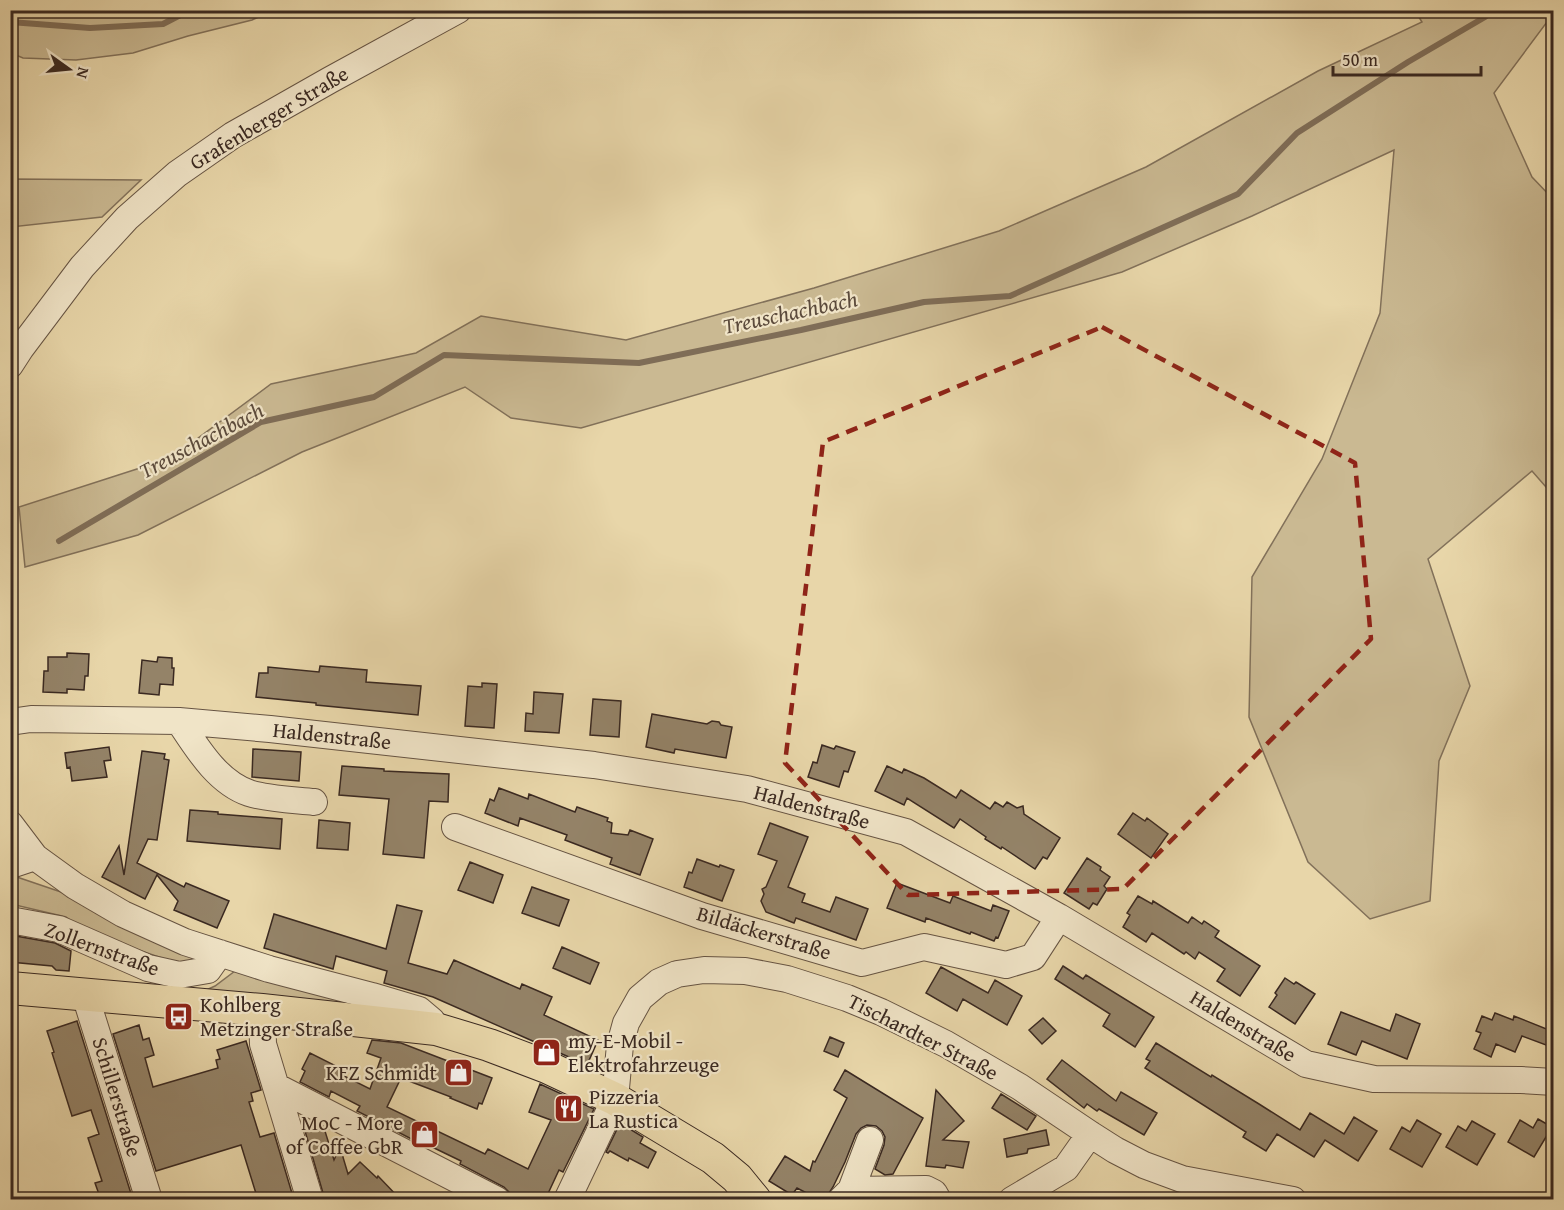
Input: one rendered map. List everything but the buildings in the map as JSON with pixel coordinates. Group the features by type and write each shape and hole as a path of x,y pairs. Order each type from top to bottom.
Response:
{"main road":[{"path":"10,988 261,1010 436,1029 489,1045 547,1067 615,1099 713,1158 737,1178 755,1200"}],"street":[{"name":"Grafenberger Straße","path":"10,365 82,267 127,218 177,174 233,135 458,10"},
{"name":"Haldenstraße","path":"10,722 31,719 179,721 270,729 594,765 747,789 906,832 1059,916 1306,1064 1374,1079 1554,1082"},
{"path":"179,721 206,760 230,783 249,794 314,802"},
{"path":"10,824 23,860 75,886 123,914 185,942 269,969 419,1010 432,1021 436,1029"},
{"name":"Bildäckerstraße","path":"455,827 702,916 862,963 924,947 1006,965 1033,957 1059,916"},
{"name":"Zollernstraße","path":"10,920 59,929 148,968 179,975 208,970 220,953"},
{"name":"Tischardter Straße","path":"615,1099 620,1045 626,1023 640,998 659,982 677,974 704,970 745,971 787,979 847,998 881,1012 946,1044 1020,1087 1115,1150 1144,1165 1182,1179 1293,1200"},
{"name":"Schillerstraße","path":"85,995 149,1200"},
{"path":"261,1010 263,1044 310,1200"},
{"path":"277,1087 497,1200"},
{"path":"567,1200 615,1099"},
{"path":"1012,1200 1066,1168 1090,1134"},
{"path":"870,1140 846,1195 926,1189 934,1193 938,1200"}],"highlighted area":[{"path":"1102,327 1355,463 1371,639 1123,889 908,895 785,763 823,442"}],"shaded area":[{"path":"10,11 271,11 252,20 133,53 76,60 23,58 11,53"},
{"path":"1415,11 1554,11 1494,93 1532,177 1553,199 1553,495 1532,471 1428,559 1470,686 1439,761 1430,901 1370,919 1308,862 1249,717 1252,577 1322,459 1380,313 1394,150 1252,216 1122,272 581,428 511,418 465,387 302,452 138,535 25,567 19,507 171,458 271,384 416,353 481,316 626,340 814,288 999,231 1146,167 1318,71 1422,22"},
{"path":"11,179 141,180 102,217 11,227"},
{"path":"11,875 61,892 197,958 195,961 176,963 84,931 66,917 11,904"},
{"path":"235,971 391,1013 206,990"}],"waterway":[{"path":"10,22 90,28 163,24 190,10"},
{"name":"Treuschachbach","path":"59,541 261,422 374,397 444,355 639,363 924,302 1010,296 1238,194 1297,133 1493,10"}],"place":[{"name":"Kohlberg Metzinger Straße","path":"179,1017"},
{"name":"my-E-Mobil - Elektrofahrzeuge","path":"547,1053"},
{"name":"KFZ Schmidt","path":"458,1073"},
{"name":"Pizzeria La Rustica","path":"568,1109"},
{"name":"MoC - More of Coffee GbR","path":"424,1135"}]}
